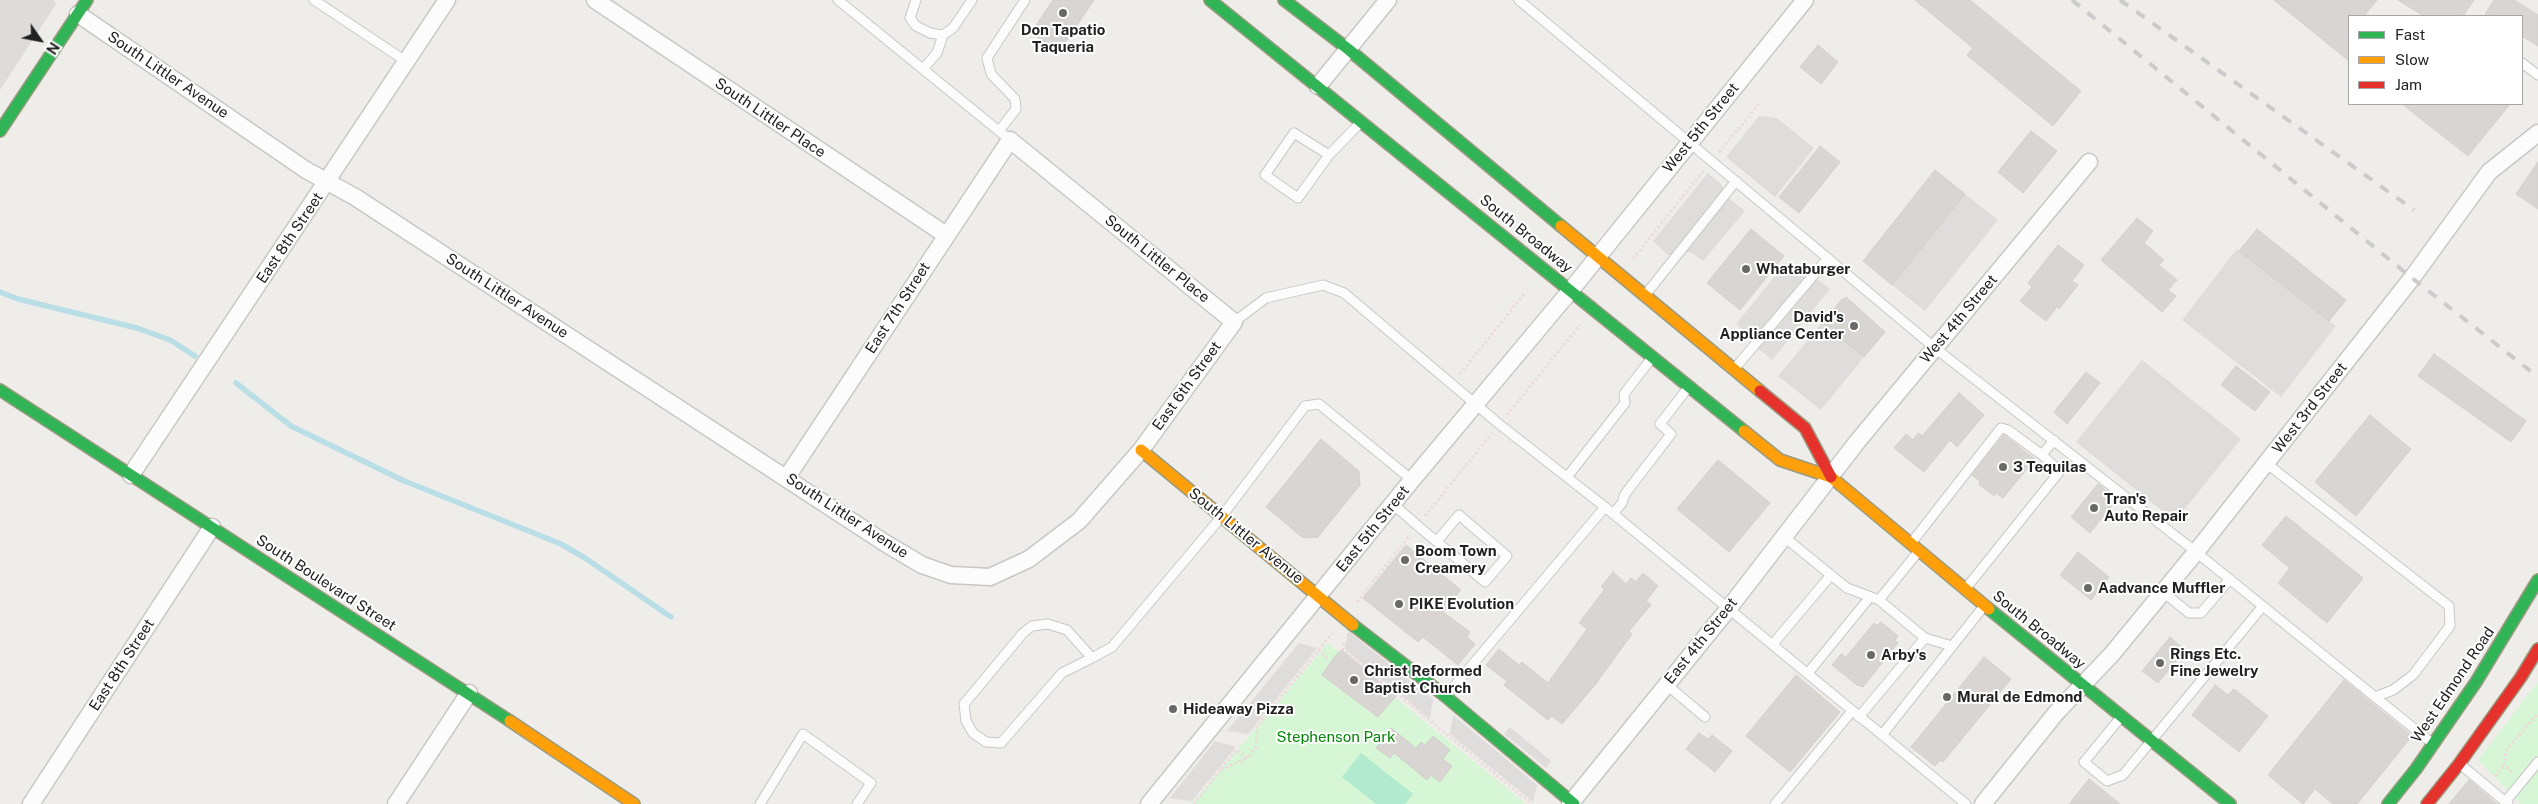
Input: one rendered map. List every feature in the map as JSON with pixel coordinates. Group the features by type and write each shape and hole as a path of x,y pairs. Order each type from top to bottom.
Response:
{"main road":[{"name":"South Broadway","path":"1210,0 1780,460 1831,477"},
{"name":"South Broadway","path":"1284,0 1348,49 1804,428 1831,477 1984,605 2230,804"},
{"path":"0,131 83,4"},
{"name":"South Boulevard Street","path":"0,390 634,804"},
{"name":"South Littler Avenue","path":"1141,450 1445,696 1572,803"},
{"name":"West Edmond Road","path":"2388,804 2416,769 2432,743 2476,682 2538,580"},
{"path":"2427,804 2459,764 2521,677 2538,649"}],"street":[{"name":"East 8th Street","path":"131,475 328,182 447,0"},
{"name":"South Littler Place","path":"595,0 946,235"},
{"path":"1318,86 1388,0"},
{"name":"West 5th Street","path":"1598,255 1805,0"},
{"name":"South Littler Avenue","path":"83,4 306,170 355,197 922,565 951,575 990,576 1029,559 1079,521 1141,450"},
{"name":"West 3rd Street","path":"1983,804 2056,713 2112,654 2196,552 2412,278 2489,172 2538,134"},
{"name":"South Littler Place","path":"1004,136 1234,322"},
{"name":"East 7th Street","path":"786,476 946,235 1004,136"},
{"name":"West 4th Street","path":"1831,477 2089,162"},
{"name":"East 5th Street","path":"1149,804 1412,480 1598,255"},
{"name":"East 6th Street","path":"1141,450 1234,322"},
{"name":"East 4th Street","path":"1572,803 1729,608 1783,536 1831,477"},
{"name":"East 8th Street","path":"32,804 212,527"},
{"path":"396,804 468,694"}],"lane":[{"path":"314,0 407,62"},
{"path":"838,0 1004,136 1016,109 1015,99 991,74 987,58 1025,0"},
{"path":"916,0 910,18 916,26 930,33 943,35"},
{"path":"923,69 937,53 943,35 953,28 972,0"},
{"path":"1519,0 1935,348 2230,579 2432,743"},
{"path":"2523,64 2538,74"},
{"path":"1329,155 1294,133 1265,176 1298,198 1329,155 1362,121"},
{"path":"1644,296 1736,181"},
{"path":"1734,369 1828,258"},
{"path":"1234,322 1266,298 1323,285 1344,293 1499,424 1605,507 1966,804"},
{"path":"1567,477 1625,403 1624,394 1652,357"},
{"path":"1613,514 1622,503 1624,494 1671,434 1660,424 1689,387"},
{"path":"1092,658 1067,630 1048,624 1032,626 1023,633 964,704 966,721 973,733 986,742 1000,743 1062,673 1092,658 1112,647 1222,516 1305,406 1319,404 1412,480"},
{"path":"1808,673 1874,598 1915,547 2001,428 2008,430 2060,471 1965,589"},
{"path":"2042,456 2054,440"},
{"path":"2266,463 2449,606 2450,626 2413,675 2393,690 2375,697"},
{"path":"1393,504 1485,582 1507,556 1459,515 1437,541"},
{"path":"1445,696 1605,507"},
{"path":"1783,536 1847,588 1874,598 1925,638 1952,646"},
{"path":"1773,644 1831,575"},
{"path":"2163,592 2190,613 2201,613 2230,579"},
{"path":"1882,736 1984,605"},
{"path":"2122,717 2084,762 2107,781 2123,775 2263,606"},
{"path":"1775,804 1925,638"},
{"path":"1667,685 1705,717"},
{"path":"760,804 803,734 872,782 857,804"},
{"path":"2459,764 2506,803 2522,780 2538,762"}],"path":[{"name":"West 5th Street","path":"1633,259 1759,104"},
{"path":"1465,368 1525,293"},
{"path":"1354,605 1582,322"},
{"path":"1326,628 1344,643 1342,649 1532,804"},
{"path":"1220,771 1248,758 1256,747 1257,728 1336,628"},
{"path":"1318,650 1329,659"},
{"path":"2522,780 2504,765 2506,751 2538,712"},
{"path":"1194,804 1236,750 1248,758"}],"shaded area":[{"path":"0,0 54,0 56,4 0,90"},
{"path":"1759,116 1777,118 1814,148 1775,197 1726,157"},
{"path":"1708,173 1720,183 1732,201 1745,211 1703,261 1691,252 1668,255 1653,241"},
{"path":"1965,194 1998,220 1925,311 1892,285"},
{"path":"2237,249 2336,326 2281,397 2182,320"},
{"path":"1786,263 1798,273 1818,280 1830,289 1772,360 1746,338 1749,335 1736,324"},
{"path":"1822,323 1864,357 1821,410 1778,376"},
{"path":"2142,360 2241,439 2175,521 2076,442"},
{"path":"1348,631 1433,699 1430,719 1345,649"},
{"path":"1299,643 1317,648 1248,734 1227,731"},
{"path":"1453,715 1537,785 1533,802 1450,734"},
{"path":"1510,727 1551,761 1546,768 1504,734"},
{"path":"1215,741 1236,747 1192,801 1170,798"}],"green space":[{"name":"Stephenson Park","path":"1328,643 1526,804 1192,804"},
{"path":"2538,682 2538,804 2521,804 2478,760"},
{"path":"1361,753 1413,794 1405,804 1376,804 1342,777"}],"building":[{"path":"1053,0 1094,0 1059,52 1031,33"},
{"path":"1915,0 1970,0 2081,91 2053,126 1967,55 1973,48"},
{"path":"2274,0 2377,0 2365,15 2348,15 2348,60"},
{"path":"2398,0 2474,0 2464,15 2422,15"},
{"path":"2494,0 2514,0 2538,15 2538,46 2523,37 2523,15 2485,15"},
{"path":"1818,45 1838,62 1821,84 1800,67"},
{"path":"2403,105 2509,105 2468,156"},
{"path":"2031,131 2057,151 2023,193 1998,172"},
{"path":"1820,146 1840,162 1799,213 1779,197"},
{"path":"2538,162 2538,209 2516,194"},
{"path":"1935,170 1965,194 1892,285 1863,261"},
{"path":"2137,218 2153,231 2144,243 2164,260 2159,265 2177,280 2168,290 2176,296 2162,312 2101,260"},
{"name":"Whataburger","path":"1751,229 1784,256 1740,310 1707,283"},
{"path":"2257,229 2346,300 2329,321 2239,251"},
{"path":"2058,245 2084,265 2072,281 2078,285 2059,309 2057,307 2046,321 2020,301 2032,287 2028,283"},
{"path":"1846,297 1885,332 1864,357 1822,323 1843,298 1845,299"},
{"path":"2434,354 2526,421 2511,442 2418,376"},
{"path":"2236,366 2270,392 2255,411 2221,385"},
{"path":"2086,372 2100,383 2067,424 2054,412"},
{"path":"1959,393 1984,415 1957,447 1950,440 1924,472 1894,448 1906,434 1913,440 1918,433 1922,436"},
{"path":"2370,415 2411,449 2356,516 2315,482"},
{"name":"3 Tequilas","path":"2004,435 2035,459 2003,498 1996,493 1994,496 1979,484 1980,481 1972,475"},
{"path":"1321,439 1359,471 1360,485 1318,537 1303,538 1266,507"},
{"path":"1718,460 1770,503 1729,552 1677,509"},
{"name":"Tran's Auto Repair","path":"2098,484 2117,499 2090,533 2071,517"},
{"path":"2286,516 2363,578 2327,623 2278,583 2290,568 2262,545"},
{"path":"1406,545 1461,590 1443,612 1470,632 1467,637 1475,644 1458,665 1423,637 1418,642 1363,598"},
{"name":"Aadvance Muffler","path":"2078,552 2109,577 2091,600 2060,575"},
{"path":"1613,572 1626,584 1631,578 1636,582 1643,573 1658,586 1646,601 1651,605 1629,631 1632,634 1595,685 1562,724 1552,716 1548,720 1504,685 1507,681 1486,665 1499,649 1519,665 1522,662 1548,683 1587,629 1579,623 1605,589 1601,587"},
{"name":"Arby's","path":"1881,622 1898,636 1895,640 1898,643 1863,687 1857,685 1832,665 1841,654 1846,657 1874,623 1877,626"},
{"path":"2170,637 2185,650 2158,683 2142,671"},
{"name":"Christ Reformed Baptist Church","path":"1342,650 1396,696 1378,717 1322,675 1335,656"},
{"path":"1984,657 2011,679 1943,762 1940,760 1935,766 1911,747"},
{"path":"1796,675 1840,712 1790,772 1746,736"},
{"path":"2344,680 2412,736 2357,804 2333,804 2315,789 2303,804 2268,775"},
{"path":"2215,685 2228,695 2234,689 2268,716 2239,752 2192,715"},
{"path":"1391,728 1416,748 1421,742 1425,745 1433,736 1450,750 1443,759 1452,766 1440,782 1431,775 1427,780 1394,753 1390,758 1376,748"},
{"path":"1699,733 1708,739 1712,735 1732,751 1715,772 1686,749"},
{"path":"2089,779 2120,804 2069,804"},
{"path":"2469,780 2497,804 2449,804"}],"waterway":[{"path":"0,292 18,299 137,328 170,340 195,356"},
{"path":"236,383 291,426 402,480 561,544 585,558 671,617"}],"railway":[{"path":"2072,0 2412,278 2538,377"},
{"path":"2120,0 2414,210"}],"traffic: fast":[{"path":"0,131 87,0"},
{"path":"1210,0 1744,431"},
{"path":"1284,0 1348,49 1561,226"},
{"path":"0,390 510,721"},
{"path":"2388,804 2416,769 2476,682 2538,580"},
{"path":"1989,609 2230,804"},
{"path":"1353,625 1445,696 1574,804"}],"traffic: slow":[{"path":"1561,226 1760,391"},
{"path":"1744,431 1780,460 1831,477 1989,609"},
{"path":"1141,450 1353,625"},
{"path":"510,721 634,804"}],"traffic: jam":[{"path":"1760,391 1805,428 1831,477"},
{"path":"2427,804 2459,764 2521,677 2538,649"}],"place":[{"name":"Don Tapatio Taqueria","path":"1063,13"},
{"name":"Whataburger","path":"1746,269"},
{"name":"David's Appliance Center","path":"1854,326"},
{"name":"3 Tequilas","path":"2003,467"},
{"name":"Tran's Auto Repair","path":"2094,508"},
{"name":"Boom Town Creamery","path":"1405,560"},
{"name":"Aadvance Muffler","path":"2088,588"},
{"name":"PIKE Evolution","path":"1399,604"},
{"name":"Arby's","path":"1871,655"},
{"name":"Rings Etc. Fine Jewelry","path":"2160,663"},
{"name":"Christ Reformed Baptist Church","path":"1354,680"},
{"name":"Mural de Edmond","path":"1947,697"},
{"name":"Hideaway Pizza","path":"1173,709"}]}
